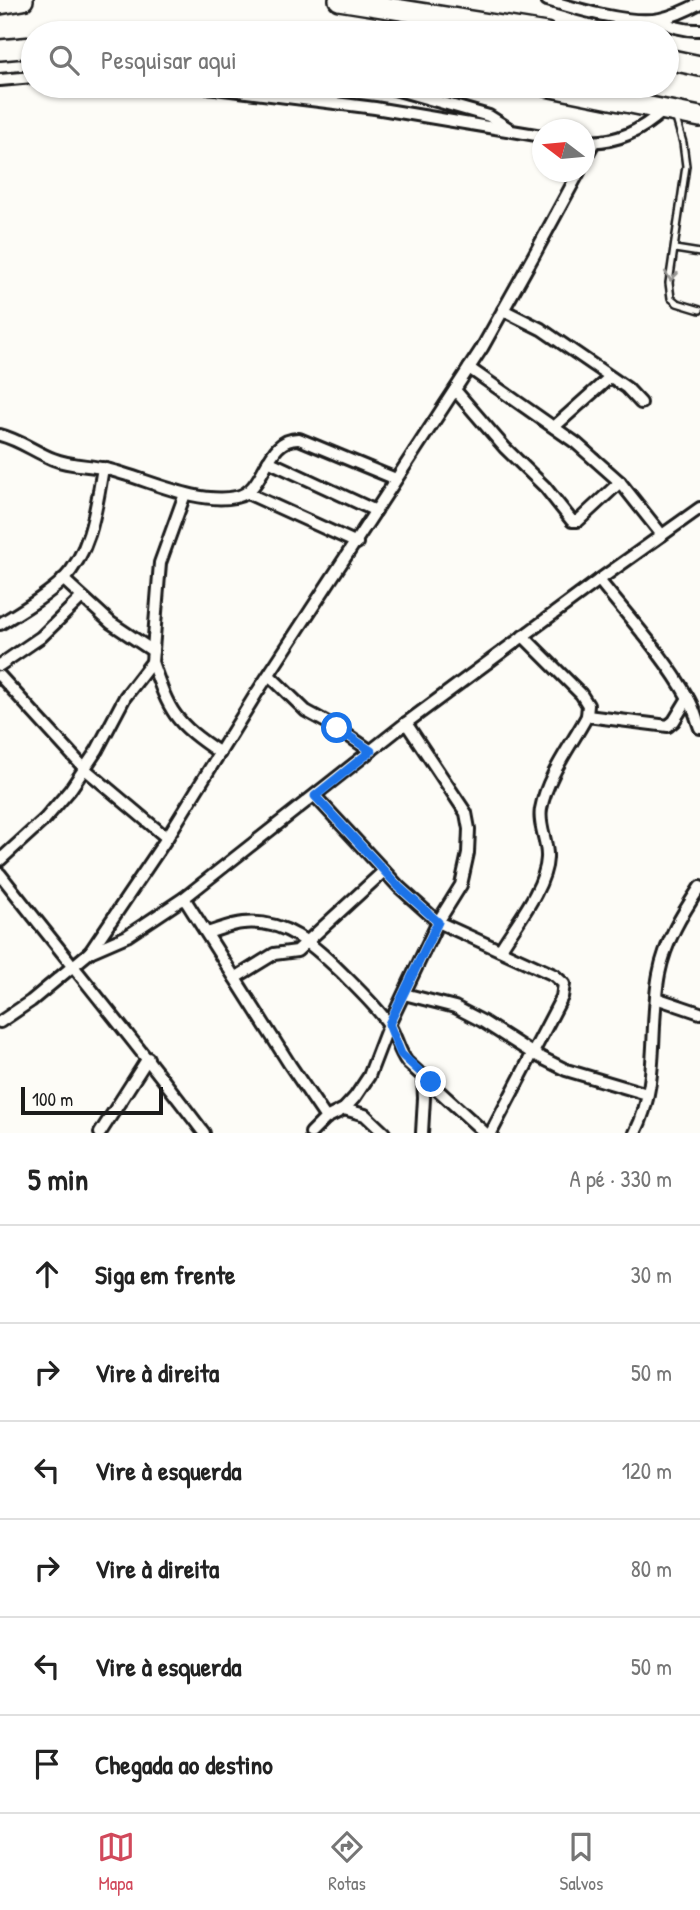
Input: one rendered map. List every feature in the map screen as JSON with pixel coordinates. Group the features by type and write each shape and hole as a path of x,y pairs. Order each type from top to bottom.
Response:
{"highway":[{"path":"0,4 23,0"},
{"path":"339,0 471,21"},
{"path":"0,50 21,48"},
{"path":"679,62 700,66"},
{"path":"605,98 700,117"}],"street":[{"path":"547,0 608,16 660,21"},
{"path":"657,20 683,12 700,3"},
{"path":"679,27 700,30"},
{"path":"0,80 21,78"},
{"path":"305,98 532,134"},
{"path":"426,98 489,116 514,131"},
{"path":"595,141 616,139 635,133 669,111"},
{"path":"0,1023 90,952 167,838 269,675 469,368 573,182"},
{"path":"503,310 541,329 641,402"},
{"path":"469,368 576,443 620,482 662,535"},
{"path":"554,427 610,377"},
{"path":"455,390 505,448 545,487 572,521 578,521 620,482"},
{"path":"0,435 62,462 103,468 185,494 219,498 247,493 268,461 289,439 299,439 396,480"},
{"path":"268,461 376,511"},
{"path":"0,624 63,579 78,558 89,533 103,468"},
{"path":"247,493 356,543"},
{"path":"185,494 160,563 152,657 166,701 180,724 220,753"},
{"path":"90,952 127,936 184,898 406,723 700,508"},
{"path":"63,579 81,598 152,657"},
{"path":"599,580 646,638 688,698 700,728"},
{"path":"0,665 41,637 81,598"},
{"path":"500,950 544,874 547,860 540,822 541,809 550,782 587,716 588,705 581,694 523,636"},
{"path":"0,860 52,810 85,769 125,697 152,657"},
{"path":"269,675 306,711 371,751"},
{"path":"0,676 85,769 167,838"},
{"path":"587,716 668,726 688,698"},
{"path":"311,1133 326,1118 344,1109 369,1076 389,1024 465,873 468,853 466,813 406,723"},
{"path":"315,796 421,909 438,922 554,975 564,984 562,997 491,1133"},
{"path":"235,978 274,954 297,951 384,871"},
{"path":"0,874 148,1058 204,1133"},
{"path":"635,1133 643,1116 654,1055 656,998 666,947 700,887"},
{"path":"184,898 326,1118"},
{"path":"207,933 241,923 251,923 290,931 308,941 356,987 389,1024 401,1054 485,1133"},
{"path":"404,994 455,1007 546,1061 589,1078 647,1094"},
{"path":"656,998 700,1013"},
{"path":"100,1133 148,1058"},
{"path":"422,1133 423,1075"},
{"path":"344,1109 365,1115 384,1133"}],"lane":[{"path":"669,111 683,143 686,166 669,283 671,298 677,303 700,310"},
{"path":"675,249 700,253"}],"route":[{"path":"337,728 371,751 315,796 399,887 438,922 389,1024 401,1054 431,1082"}]}
